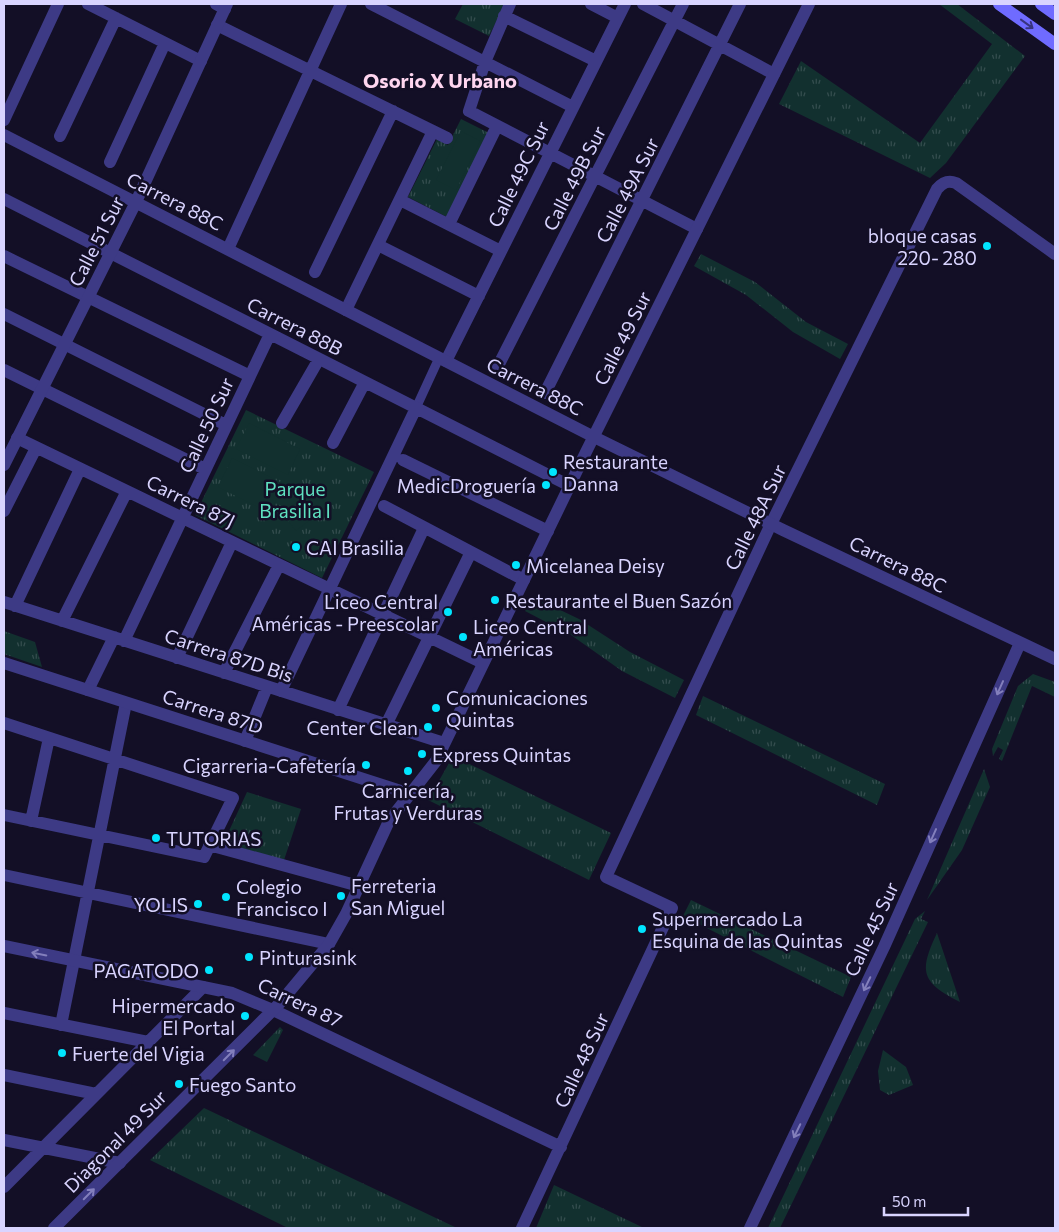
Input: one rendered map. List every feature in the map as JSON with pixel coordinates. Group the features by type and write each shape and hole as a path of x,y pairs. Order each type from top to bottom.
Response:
{"main road":[{"path":"999,4 1055,44"},
{"path":"1041,4 1055,14"}],"street":[{"path":"4,120 58,4"},
{"path":"88,4 201,61"},
{"path":"228,249 341,4"},
{"path":"371,4 573,107"},
{"path":"510,4 485,62 469,111 697,229"},
{"path":"591,4 618,18"},
{"name":"Calle 49C Sur","path":"281,691 416,408 479,296 625,4"},
{"path":"643,4 774,74"},
{"name":"Calle 49B Sur","path":"497,368 683,4"},
{"name":"Calle 49A Sur","path":"545,393 643,201 740,4"},
{"name":"Calle 49 Sur","path":"444,743 810,4"},
{"name":"Calle 51 Sur","path":"4,465 11,444 42,389 136,202 217,25 223,5"},
{"path":"504,16 596,62"},
{"path":"60,136 116,18"},
{"path":"217,25 447,138"},
{"path":"110,162 165,43"},
{"path":"315,272 392,111"},
{"path":"449,224 497,126"},
{"path":"346,310 433,131"},
{"name":"Carrera 88C","path":"4,135 594,437 771,524 1055,659"},
{"name":"Calle 48A Sur","path":"672,908 606,877 771,524 937,189 941,183 947,181 956,183 1055,254"},
{"name":"Carrera 88B","path":"4,199 570,486"},
{"path":"400,200 501,251"},
{"path":"378,245 479,296"},
{"path":"4,256 250,376"},
{"path":"4,314 226,425"},
{"name":"Calle 50 Sur","path":"88,690 119,639 182,518 270,334"},
{"path":"282,423 319,359"},
{"path":"4,370 205,469"},
{"path":"333,443 365,382"},
{"name":"Carrera 87J","path":"11,444 36,448 483,663"},
{"path":"4,511 36,448"},
{"path":"403,460 548,531"},
{"path":"9,604 80,469"},
{"path":"62,621 126,491"},
{"path":"384,506 524,580"},
{"path":"338,710 424,528"},
{"path":"178,658 232,542"},
{"path":"386,725 471,552"},
{"path":"224,673 279,564"},
{"name":"Carrera 87D Bis","path":"9,604 444,743"},
{"name":"Calle 45 Sur","path":"750,1228 884,947 1020,643"},
{"name":"Carrera 87D","path":"4,663 410,794"},
{"path":"245,741 267,687"},
{"path":"61,1025 126,702"},
{"path":"4,723 233,798 207,851"},
{"path":"31,821 49,738"},
{"name":"Diagonal 49 Sur","path":"54,1228 273,1010 313,967 329,944 389,822 427,774 444,743"},
{"path":"4,816 99,835 207,851 359,886"},
{"path":"4,875 329,944"},
{"name":"Calle 48 Sur","path":"522,1228 672,908"},
{"name":"Carrera 87","path":"4,946 240,995 561,1147"},
{"path":"4,1187 203,987"},
{"path":"4,1013 148,1042"},
{"path":"4,1075 96,1094"},
{"path":"4,1140 120,1163"}],"green space":[{"path":"463,4 505,4 489,36 455,19"},
{"path":"939,4 957,4 1025,56 946,163 930,178 779,104 801,61 920,143 992,44"},
{"path":"461,119 489,133 447,217 408,197 437,139 448,145"},
{"path":"461,131 480,141 456,190 436,180"},
{"path":"701,254 755,282 806,322 848,344 840,359 793,332 746,295 694,266"},
{"name":"Parque Brasilia I","path":"246,410 374,472 322,578 195,515"},
{"path":"249,423 300,449 288,475 236,449"},
{"path":"232,458 284,484 270,513 218,487"},
{"path":"314,489 327,506 296,531 282,513"},
{"path":"533,597 579,619 630,652 684,680 675,698 622,671 571,635 525,611"},
{"path":"4,631 35,642 42,667 4,654"},
{"path":"1033,674 1055,682 1055,697 1032,686 1002,761 999,759 1003,750 998,747 993,756 992,749 1018,686"},
{"path":"703,696 885,784 877,805 696,715"},
{"path":"453,756 611,833 589,880 424,798 436,786"},
{"path":"984,769 990,787 962,850 927,900"},
{"path":"247,792 301,809 284,860 223,844"},
{"path":"691,900 851,977 843,997 683,916"},
{"path":"925,911 921,919 928,922 780,1228 768,1228 915,919"},
{"path":"937,933 960,1002 938,988 927,975 927,958"},
{"path":"280,1027 283,1030 267,1062 253,1055"},
{"path":"883,1050 906,1067 913,1085 889,1095 880,1090 878,1071"},
{"path":"204,1108 457,1228 288,1228 150,1160"},
{"path":"554,1185 644,1228 536,1228"}],"place":[{"name":"bloque casas 220- 280","path":"987,246"},
{"name":"Restaurante Danna","path":"553,472"},
{"name":"MedicDroguería","path":"546,485"},
{"name":"CAI Brasilia","path":"296,547"},
{"name":"Micelanea Deisy","path":"516,565"},
{"name":"Restaurante el Buen Sazón","path":"495,600"},
{"name":"Liceo Central Américas - Preescolar","path":"448,612"},
{"name":"Liceo Central Américas","path":"463,637"},
{"name":"Comunicaciones Quintas","path":"436,708"},
{"name":"Center Clean","path":"428,727"},
{"name":"Express Quintas","path":"422,754"},
{"name":"Cigarreria-Cafetería","path":"366,765"},
{"name":"Carnicería, Frutas y Verduras","path":"408,771"},
{"name":"TUTORIAS","path":"156,838"},
{"name":"Ferreteria San Miguel","path":"341,896"},
{"name":"Colegio Francisco I","path":"226,897"},
{"name":"YOLIS","path":"198,904"},
{"name":"Supermercado La Esquina de las Quintas","path":"642,929"},
{"name":"Pinturasink","path":"249,957"},
{"name":"PAGATODO","path":"209,970"},
{"name":"Hipermercado El Portal","path":"245,1016"},
{"name":"Fuerte del Vigia","path":"62,1053"},
{"name":"Fuego Santo","path":"179,1084"}],"district":[{"name":"Osorio X Urbano","path":"440,80"}]}
